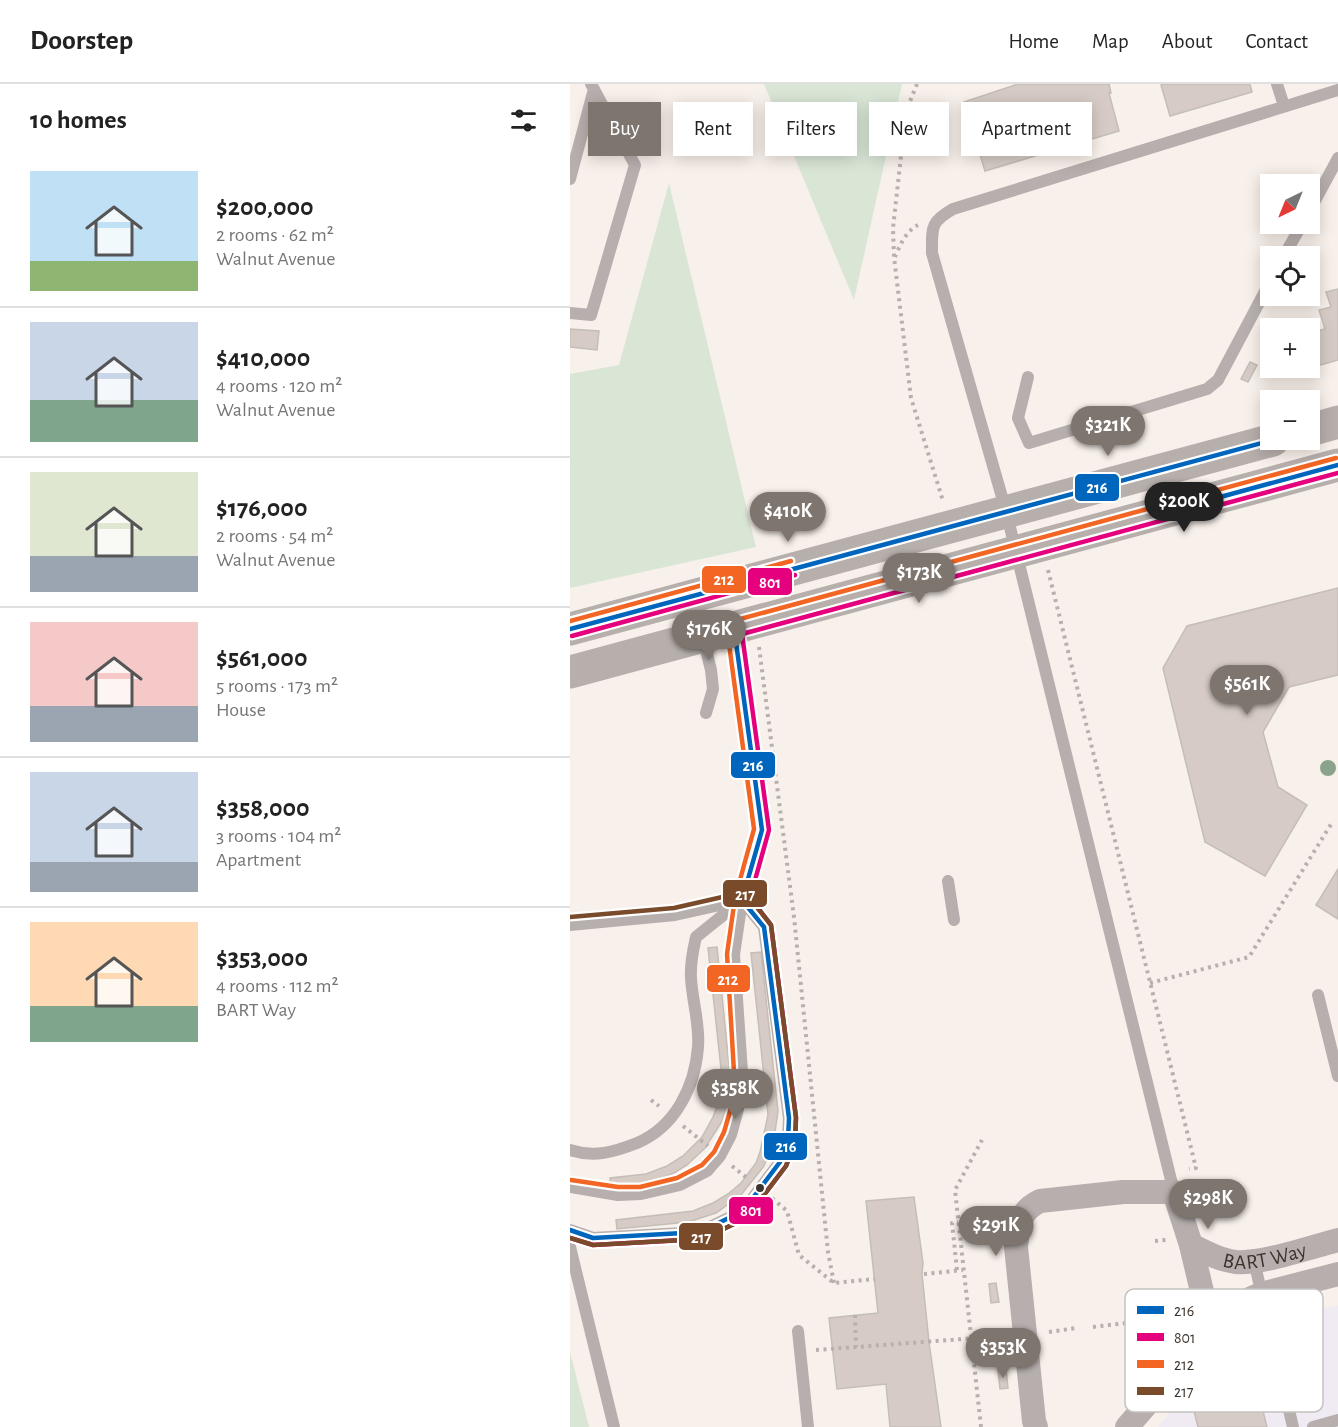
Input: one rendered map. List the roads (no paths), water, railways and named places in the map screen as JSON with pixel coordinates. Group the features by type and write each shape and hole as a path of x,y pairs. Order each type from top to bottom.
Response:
{"main road":[{"path":"1320,427 1338,422"},
{"path":"570,629 1260,444"},
{"path":"570,672 1338,465"}],"street":[{"path":"1036,1427 1016,1247 1018,1225 1028,1207 1040,1201 1123,1192 1174,1192"},
{"name":"BART Way","path":"1174,1192 1191,1245 1201,1289"},
{"name":"BART Way","path":"1191,1245 1218,1258 1235,1262 1254,1261 1338,1240"},
{"name":"BART Way","path":"1280,1289 1338,1274"},
{"name":"BART Way","path":"1127,1427 1140,1412"}],"lane":[{"path":"1277,84 1284,106"},
{"path":"570,179 592,86"},
{"path":"570,313 591,315 635,165 592,86"},
{"path":"1174,1192 1029,548 1006,511 932,253 932,232 939,217 953,209 1338,90"},
{"path":"1320,191 1338,158"},
{"path":"1028,377 1018,418 1029,443 1207,388 1218,380 1260,301"},
{"path":"570,1186 592,1192 618,1195 641,1194 680,1185 707,1171 720,1156 731,1135 742,1072 734,955 742,900 762,830 745,625"},
{"path":"702,636 711,670 713,689 706,713"},
{"path":"948,881 954,920"},
{"path":"570,925 675,915 742,900"},
{"path":"570,1149 584,1154 603,1154 620,1150 645,1139 661,1129 673,1117 694,1071 698,1044 691,977 696,936 742,900"},
{"path":"570,1230 593,1238 683,1233 708,1228 733,1216 749,1203 780,1162 788,1140 789,1118 764,927 742,900"},
{"path":"1318,995 1338,1076"},
{"path":"570,1247 614,1427"},
{"path":"1254,1261 1260,1289"},
{"path":"798,1330 808,1427"},
{"path":"1289,1412 1293,1427"},
{"path":"1313,1427 1338,1420"}]}
